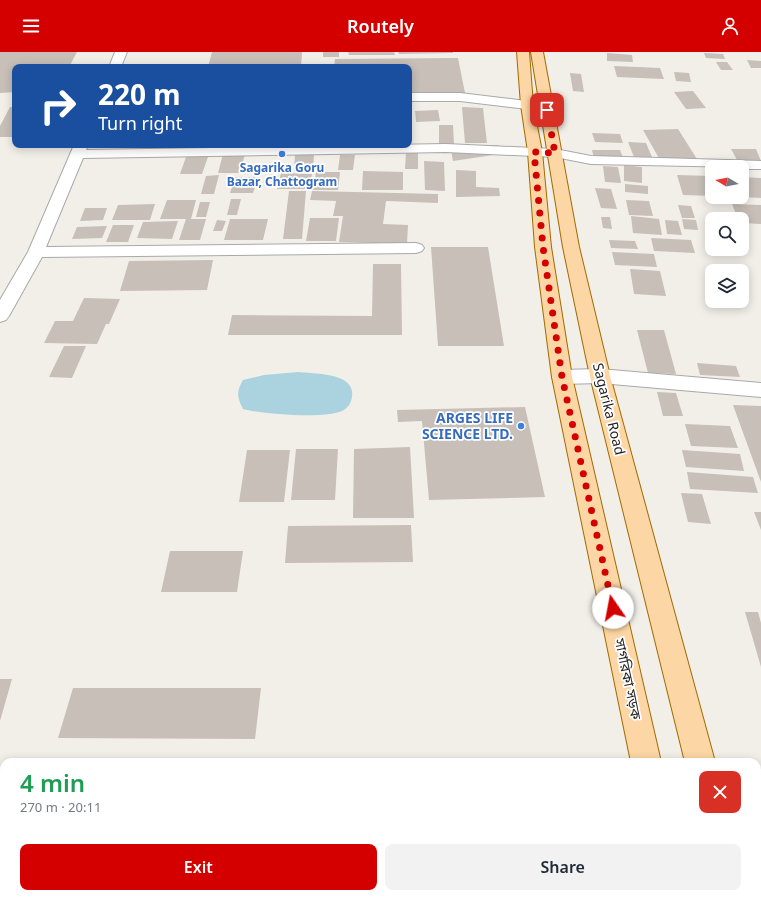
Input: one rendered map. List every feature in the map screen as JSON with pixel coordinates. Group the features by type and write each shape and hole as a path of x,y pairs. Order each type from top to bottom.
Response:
{"main road":[{"name":"সাগরিকা সড়ক","path":"523,52 527,105 534,152 543,247 562,377 645,758"},
{"name":"Sagarika Road","path":"537,52 571,247 600,376 694,758"}],"street":[{"path":"116,64 121,52"},
{"path":"412,97 460,97 527,105"},
{"path":"0,316 36,252 79,149 446,148 555,153 591,160 761,165"},
{"path":"36,252 416,248"},
{"path":"562,377 600,376 761,390"}],"water":[{"path":"298,372 323,374 341,379 348,383 351,389 352,397 349,405 342,411 322,415 264,413 243,409 239,401 238,391 243,380 264,375"}],"building":[{"path":"0,52 77,52 71,64 12,64 12,92 0,93"},
{"path":"212,52 302,52 301,64 209,64"},
{"path":"323,52 339,52 339,57 323,57"},
{"path":"348,52 394,52 395,55 349,55"},
{"path":"398,52 453,52 453,53 399,54"},
{"path":"607,53 632,55 633,62 607,61"},
{"path":"704,53 723,54 725,59 706,58"},
{"path":"458,58 465,93 412,94 412,64 334,64 335,59"},
{"path":"747,60 761,61 761,68 751,68"},
{"path":"716,62 727,62 733,70 721,70"},
{"path":"614,66 660,68 664,79 617,77"},
{"path":"674,72 689,73 691,82 676,81"},
{"path":"570,73 581,74 584,92 573,91"},
{"path":"693,91 706,108 686,109 674,92"},
{"path":"10,107 12,107 12,137 0,137 0,126"},
{"path":"462,107 483,108 487,143 465,143"},
{"path":"438,110 440,121 416,122 415,111"},
{"path":"439,125 453,125 454,144 439,144"},
{"path":"678,129 697,159 660,160 643,130"},
{"path":"592,133 620,134 623,143 595,142"},
{"path":"628,142 646,143 652,157 634,157"},
{"path":"450,145 498,145 500,154 453,161"},
{"path":"731,149 756,149 761,161 749,160 737,160"},
{"path":"592,150 620,150 624,160 594,159"},
{"path":"406,153 418,153 418,169 405,169"},
{"path":"187,154 209,154 202,174 180,174"},
{"path":"223,154 245,154 240,173 218,173"},
{"path":"314,154 313,171 294,171 295,155"},
{"path":"340,155 355,155 353,170 338,170"},
{"path":"424,161 444,162 445,191 425,190"},
{"path":"624,165 642,167 642,183 624,181"},
{"path":"603,166 618,167 621,183 605,182"},
{"path":"456,170 476,171 476,187 499,188 500,196 456,197"},
{"path":"363,171 403,172 403,190 362,190"},
{"path":"316,172 340,172 338,190 313,190"},
{"path":"281,173 312,174 309,189 277,189"},
{"path":"219,175 214,194 201,194 206,176"},
{"path":"677,175 705,176 705,196 683,195"},
{"path":"235,177 258,177 253,193 230,193"},
{"path":"749,177 761,178 761,198 749,197"},
{"path":"625,184 648,186 648,194 625,192"},
{"path":"595,188 611,189 617,209 601,208"},
{"path":"289,191 306,191 302,239 283,239"},
{"path":"312,191 438,194 438,203 386,201 383,224 408,225 407,244 339,242 343,216 333,216 336,201 310,200"},
{"path":"231,199 241,199 237,215 227,215"},
{"path":"167,200 196,200 191,219 160,219"},
{"path":"626,200 649,201 653,216 629,215"},
{"path":"200,202 210,202 206,217 196,217"},
{"path":"155,204 150,220 112,220 118,205"},
{"path":"732,204 761,205 761,224 749,223 749,212 735,212"},
{"path":"678,205 691,206 695,218 682,218"},
{"path":"85,208 107,208 103,220 80,221"},
{"path":"631,216 659,219 662,235 633,233"},
{"path":"601,217 610,217 612,229 603,228"},
{"path":"310,218 339,218 336,241 306,241"},
{"path":"186,219 206,219 200,240 179,240"},
{"path":"230,219 268,219 263,240 224,240"},
{"path":"682,219 696,220 698,230 684,229"},
{"path":"217,220 226,221 222,231 213,231"},
{"path":"665,220 678,221 682,235 667,234"},
{"path":"178,221 172,239 137,238 143,222"},
{"path":"113,225 134,225 128,242 106,242"},
{"path":"107,226 102,238 72,239 77,227"},
{"path":"651,238 691,240 695,253 654,251"},
{"path":"609,240 635,241 638,249 611,248"},
{"path":"431,247 488,247 504,346 438,346"},
{"path":"612,252 654,254 657,267 615,265"},
{"path":"213,260 207,290 120,291 129,261"},
{"path":"373,264 401,264 402,335 228,335 232,315 372,316"},
{"path":"630,269 660,271 666,296 634,294"},
{"path":"84,298 120,299 109,324 106,324 97,344 44,343 55,321 73,321"},
{"path":"637,330 664,330 676,374 648,373"},
{"path":"64,346 86,346 72,378 49,377"},
{"path":"697,363 736,366 740,377 700,375"},
{"path":"657,392 676,393 683,416 663,416"},
{"path":"733,405 761,406 761,482"},
{"path":"525,407 545,497 429,500 422,421 398,422 397,410"},
{"path":"685,424 730,426 738,448 691,446"},
{"path":"410,447 414,518 353,518 354,449"},
{"path":"296,449 338,449 335,500 291,500"},
{"path":"247,450 290,450 284,502 239,502"},
{"path":"682,450 740,454 744,471 686,467"},
{"path":"687,472 753,477 758,493 690,489"},
{"path":"681,493 702,494 711,524 688,522"},
{"path":"754,512 761,512 761,530"},
{"path":"411,525 413,562 285,563 288,526"},
{"path":"170,551 243,551 237,592 161,592"},
{"path":"745,612 758,612 761,623 761,667"},
{"path":"0,679 12,679 0,721"},
{"path":"73,688 261,688 255,739 58,738"}],"place":[{"name":"Sagarika Goru Bazar, Chattogram","path":"282,154"},
{"name":"ARGES LIFE SCIENCE LTD.","path":"521,426"}],"route":[{"path":"547,110 555,153 534,152 543,247 562,377 613,608"}]}
